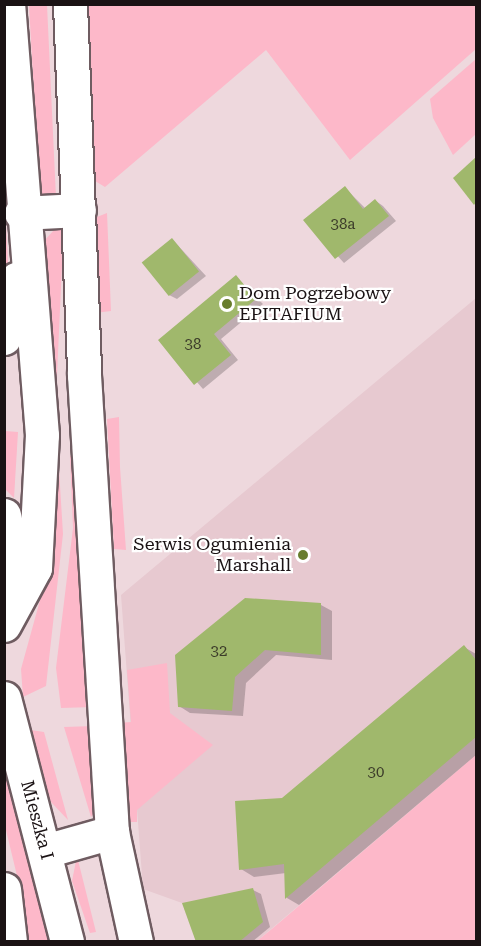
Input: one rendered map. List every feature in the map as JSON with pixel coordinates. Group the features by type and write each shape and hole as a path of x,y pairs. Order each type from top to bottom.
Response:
{"street":[{"path":"4,625 28,587 39,532 41,407 21,213 8,4"},
{"path":"70,4 112,832 136,942"},
{"path":"21,213 79,210"},
{"path":"4,338 16,289 21,213"},
{"path":"4,515 14,561 4,612"},
{"name":"Mieszka I","path":"4,698 67,942"},
{"path":"45,851 112,832"},
{"path":"4,889 10,942"}],"shaded area":[{"path":"29,5 47,5 56,198 42,197 39,183"},
{"path":"83,5 476,5 476,49 350,160 266,50 105,187 95,181"},
{"path":"476,59 476,134 453,155 433,118 430,99"},
{"path":"4,192 8,261 5,298 4,298"},
{"path":"107,213 111,311 95,313 97,217"},
{"path":"54,230 61,230 62,265 56,397 47,397 44,241"},
{"path":"476,298 476,755 257,941 196,941 182,903 143,889 121,595"},
{"path":"119,417 126,550 114,549 107,419"},
{"path":"5,431 18,432 14,498 5,489"},
{"path":"57,437 63,534 46,686 23,697 21,669 50,564"},
{"path":"70,456 77,456 93,707 61,708 56,668 73,528"},
{"path":"167,663 170,713 213,745 137,810 137,822 124,822 118,723 131,722 127,670"},
{"path":"94,726 96,811 91,817 64,727"},
{"path":"31,730 44,732 68,820 50,801"},
{"path":"476,755 476,941 257,941 273,928"},
{"path":"4,761 52,941 25,941 19,884 5,826"},
{"path":"77,856 96,932 90,933 72,881"}],"building":[{"path":"476,157 476,202 474,205 453,178"},
{"path":"345,186 363,209 375,199 389,216 335,259 303,220"},
{"path":"172,238 199,271 169,296 142,263"},
{"path":"236,275 256,299 214,334 231,355 194,385 158,340"},
{"path":"245,598 321,603 321,655 265,650 235,677 232,711 178,707 175,655"},
{"path":"464,645 476,660 476,737 285,899 284,864 239,870 235,801 282,798"},
{"path":"253,888 263,922 239,942 196,942 182,903"}],"place":[{"name":"Dom Pogrzebowy EPITAFIUM","path":"227,304"},
{"name":"Serwis Ogumienia Marshall","path":"303,555"}]}
